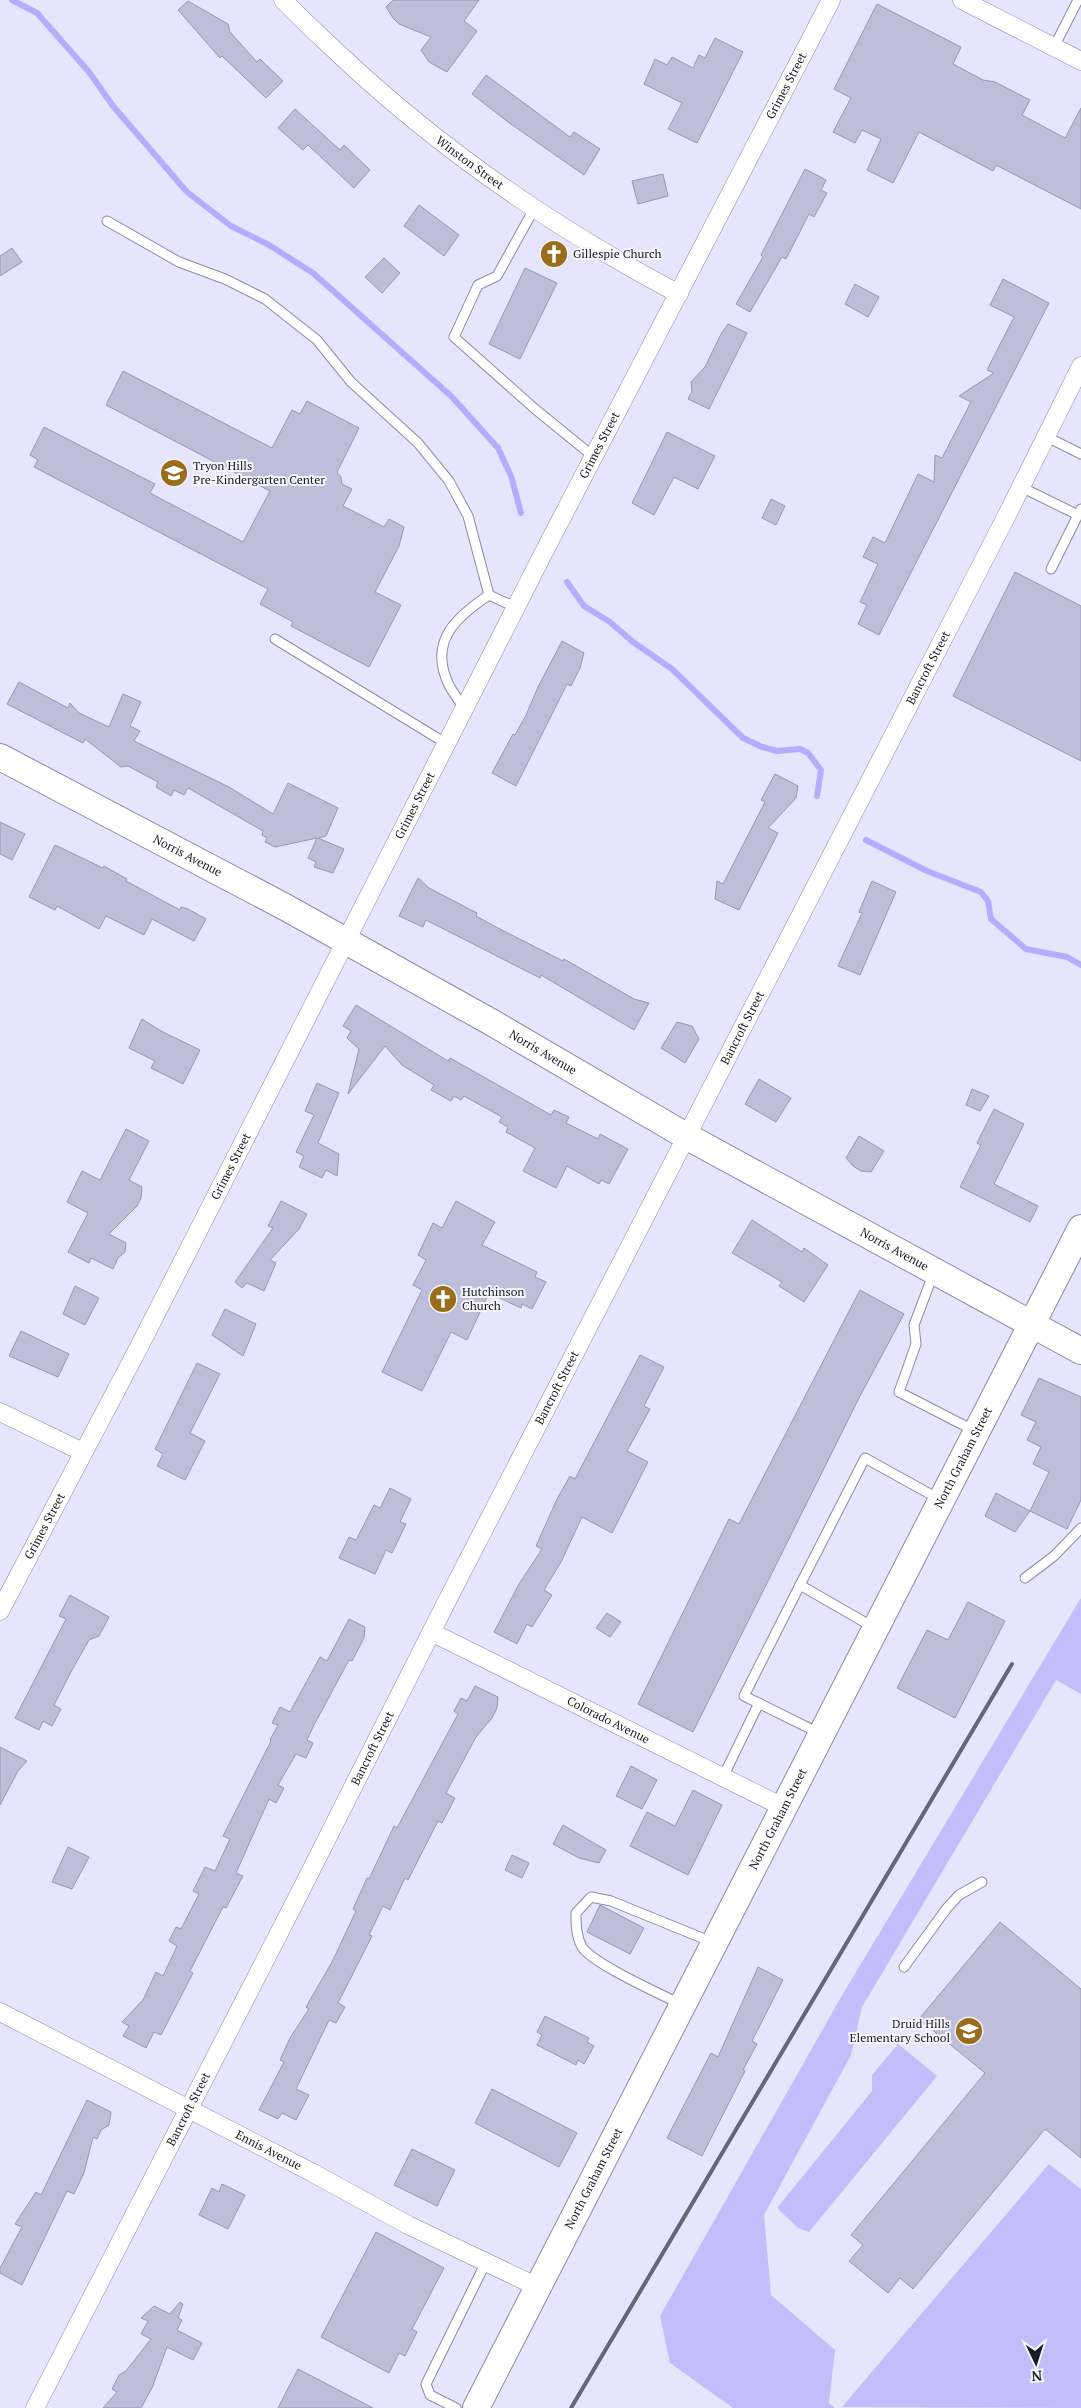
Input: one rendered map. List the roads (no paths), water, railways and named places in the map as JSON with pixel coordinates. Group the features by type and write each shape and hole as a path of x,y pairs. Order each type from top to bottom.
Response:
{"main road":[{"name":"Norris Avenue","path":"0,757 346,940 686,1136 1081,1351"},
{"name":"North Graham Street","path":"476,2408 1081,1228"}],"street":[{"name":"Winston Street","path":"283,0 375,88 445,146 534,209 616,260 679,294"},
{"name":"Grimes Street","path":"0,1611 143,1339 446,744 831,0"},
{"path":"962,0 1081,61"},
{"name":"Bancroft Street","path":"34,2408 431,1632 1047,437 1081,366"},
{"path":"0,1412 83,1452"},
{"name":"Colorado Avenue","path":"431,1632 784,1807"},
{"name":"Ennis Avenue","path":"0,2012 408,2225 538,2287"}],"lane":[{"path":"1054,47 1078,0"},
{"path":"534,209 497,276 478,285 454,337 535,409 594,457"},
{"path":"108,221 179,262 225,280 265,299 317,340 351,382 418,443 449,482 468,516 489,595"},
{"path":"1047,437 1081,454"},
{"path":"1021,487 1079,512 1051,569"},
{"path":"489,595 517,608"},
{"path":"465,709 448,683 440,655 448,632 466,610 489,595"},
{"path":"275,640 446,744"},
{"path":"934,1272 914,1325 916,1344 899,1392 977,1432"},
{"path":"821,1734 744,1696 865,1458 942,1500"},
{"path":"1025,1578 1054,1556 1081,1528"},
{"path":"800,1585 875,1628"},
{"path":"723,1777 759,1703"},
{"path":"904,1967 947,1908 959,1895 982,1882"},
{"path":"682,2005 601,1963 582,1948 576,1932 576,1913 591,1896 611,1901 714,1943"},
{"path":"456,2408 430,2395 426,2384 486,2262"}],"waterway":[{"path":"12,0 37,13 89,72 113,106 187,192 231,226 269,245 313,273 451,396 498,448 511,476 521,513"},
{"path":"567,582 584,606 610,622 633,642 672,669 743,738 762,747 777,751 800,749 808,753 821,770 817,796"},
{"path":"866,840 927,871 981,892 988,901 991,919 1026,949 1067,957 1081,965"}],"railway":[{"path":"571,2408 1012,1664"}],"place":[{"name":"Gillespie Church","path":"554,254"},
{"name":"Tryon Hills Pre-Kindergarten Center","path":"174,473"},
{"name":"Hutchinson Church","path":"443,1299"},
{"name":"Druid Hills Elementary School","path":"969,2031"}]}
